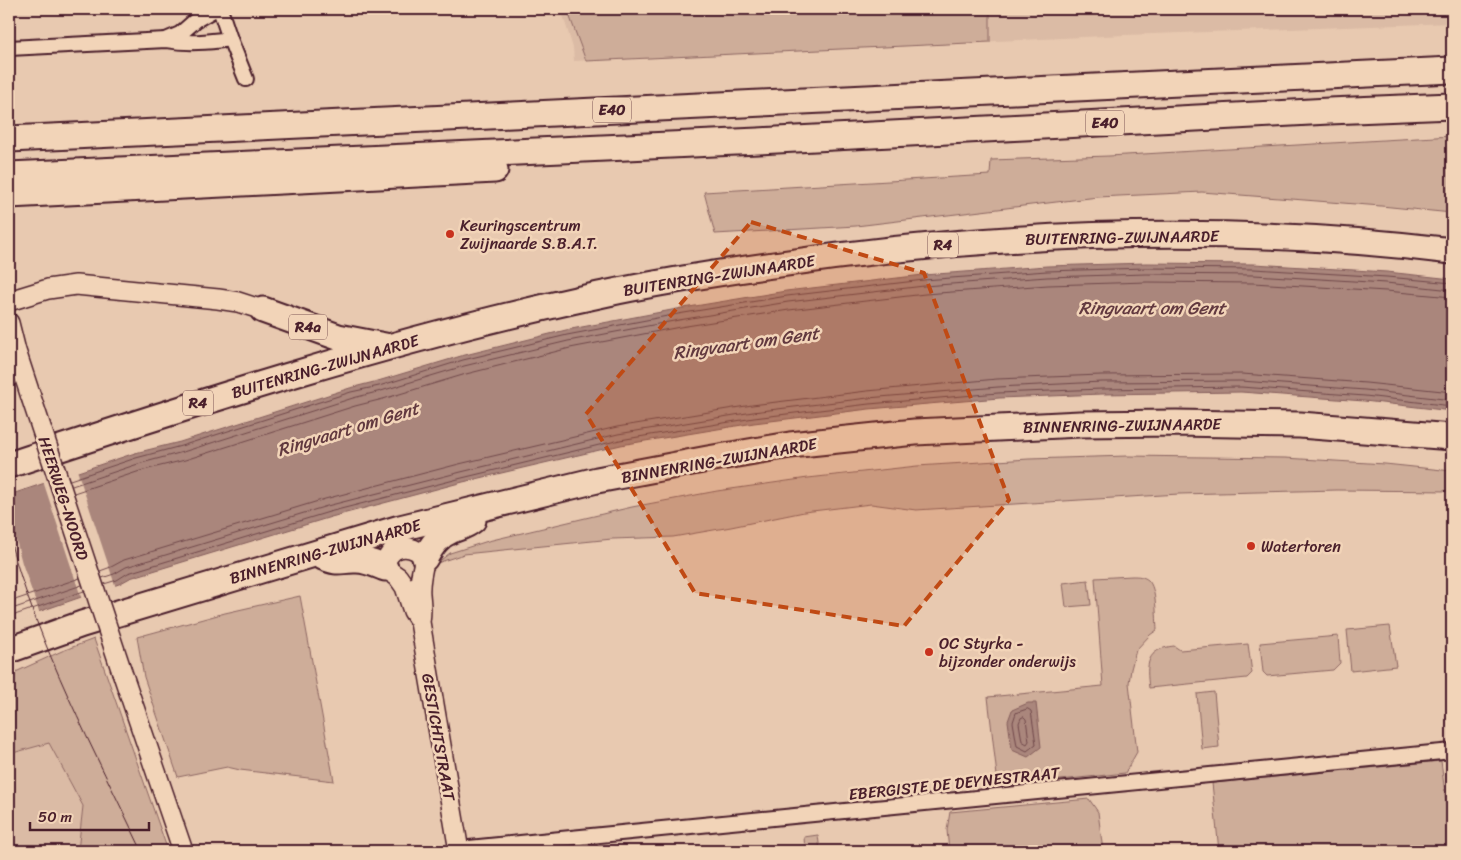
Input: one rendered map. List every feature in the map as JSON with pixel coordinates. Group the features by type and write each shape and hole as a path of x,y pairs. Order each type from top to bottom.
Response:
{"highway":[{"name":"E40","path":"9,139 1452,70"},
{"name":"E40","path":"11,190 386,176 614,163 758,141 1452,106"},
{"path":"1182,234 1392,232 1452,236"},
{"name":"BUITENRING-ZWIJNAARDE","path":"9,465 209,399 388,347 484,322 601,295 705,275 840,255 963,243 1065,236 1182,234 1271,237 1368,242 1452,251"},
{"name":"R4a","path":"263,310 338,336 388,347"},
{"name":"BINNENRING-ZWIJNAARDE","path":"9,650 82,624 400,528 597,480 790,445 915,432 1080,424 1300,425 1452,437"},
{"path":"425,558 432,545 439,538 452,530 467,525 488,506"},
{"path":"315,553 336,562 356,559 372,562 385,568"}],"main road":[{"name":"R4a","path":"9,301 48,289 76,285 218,299 238,302 263,310"},
{"name":"HEERWEG-NOORD","path":"9,323 31,397 183,851"},
{"path":"385,568 389,555 394,550 401,548 415,549 425,558"},
{"name":"GESTICHTSTRAAT","path":"425,558 421,577 420,594 422,610 420,622 459,850"},
{"name":"GESTICHTSTRAAT","path":"385,568 398,577 405,587 413,611 420,622"}],"street":[{"path":"166,40 180,34 196,20 215,9"},
{"path":"220,9 246,79"},
{"path":"9,48 166,40 182,43 203,43 230,39"},
{"name":"EBERGISTE DE DEYNESTRAAT","path":"459,850 1452,751"}],"highlighted area":[{"path":"751,222 924,273 1009,500 904,626 695,593 586,414"}],"shaded area":[{"path":"561,9 1452,9 1452,23 1125,35 574,61 573,48"},
{"path":"567,9 766,9 775,13 877,9 990,9 990,42 586,61"},
{"path":"1452,136 1452,213 1202,192 1098,197 856,226 715,234 704,192 990,175 991,160 1109,156"},
{"path":"1127,456 1285,458 1385,464 1452,471 1452,491 1337,490 1179,494 916,510 871,504 804,512 673,537 612,539 464,554 437,563 450,553 488,541 632,507 717,491 808,478 917,466 1029,459"},
{"path":"1132,576 1144,578 1151,584 1155,596 1157,630 1136,650 1131,669 1129,683 1137,752 1125,773 1005,786 997,776 988,697 1103,686 1095,578"},
{"path":"1088,580 1091,605 1066,607 1063,583"},
{"path":"300,596 334,781 227,767 178,777 144,677 137,637 225,613"},
{"path":"1390,626 1396,666 1351,671 1347,630"},
{"path":"1338,636 1340,663 1333,670 1267,676 1263,672 1260,643"},
{"path":"94,639 168,851 78,851 83,806 49,743 9,754 9,675"},
{"path":"1248,644 1252,673 1247,678 1149,688 1148,665 1153,654 1158,650 1174,646 1180,650"},
{"path":"1214,692 1219,747 1202,749 1197,694"},
{"path":"49,743 83,806 78,851 9,851 9,754"},
{"path":"1441,761 1449,828 1449,851 1219,851 1212,783"},
{"path":"1089,799 1098,812 1103,851 949,851 947,830 950,812"},
{"path":"818,835 820,851 805,851 804,837"},
{"path":"611,846 615,851 542,851"}],"water":[{"name":"Ringvaart om Gent","path":"1146,263 1254,264 1387,272 1452,279 1452,411 1364,401 1241,392 1102,394 999,398 869,409 754,423 621,445 463,482 331,517 130,578 119,584 9,622 9,495 135,453 180,442 350,388 461,356 566,330 677,309 786,291 923,275 1047,266"},
{"path":"1028,703 1036,703 1041,747 1028,757 1012,750 1008,721 1012,710"}],"pier":[{"path":"77,470 116,588 82,600 43,481"},
{"path":"9,513 22,563 40,614 17,622 9,599"}],"tram line":[{"path":"9,537 21,578 51,658 86,736 142,851"}],"place":[{"name":"Keuringscentrum Zwijnaarde S.B.A.T.","path":"450,234"},
{"name":"Watertoren","path":"1251,546"},
{"name":"OC Styrka - bijzonder onderwijs","path":"929,652"}]}
